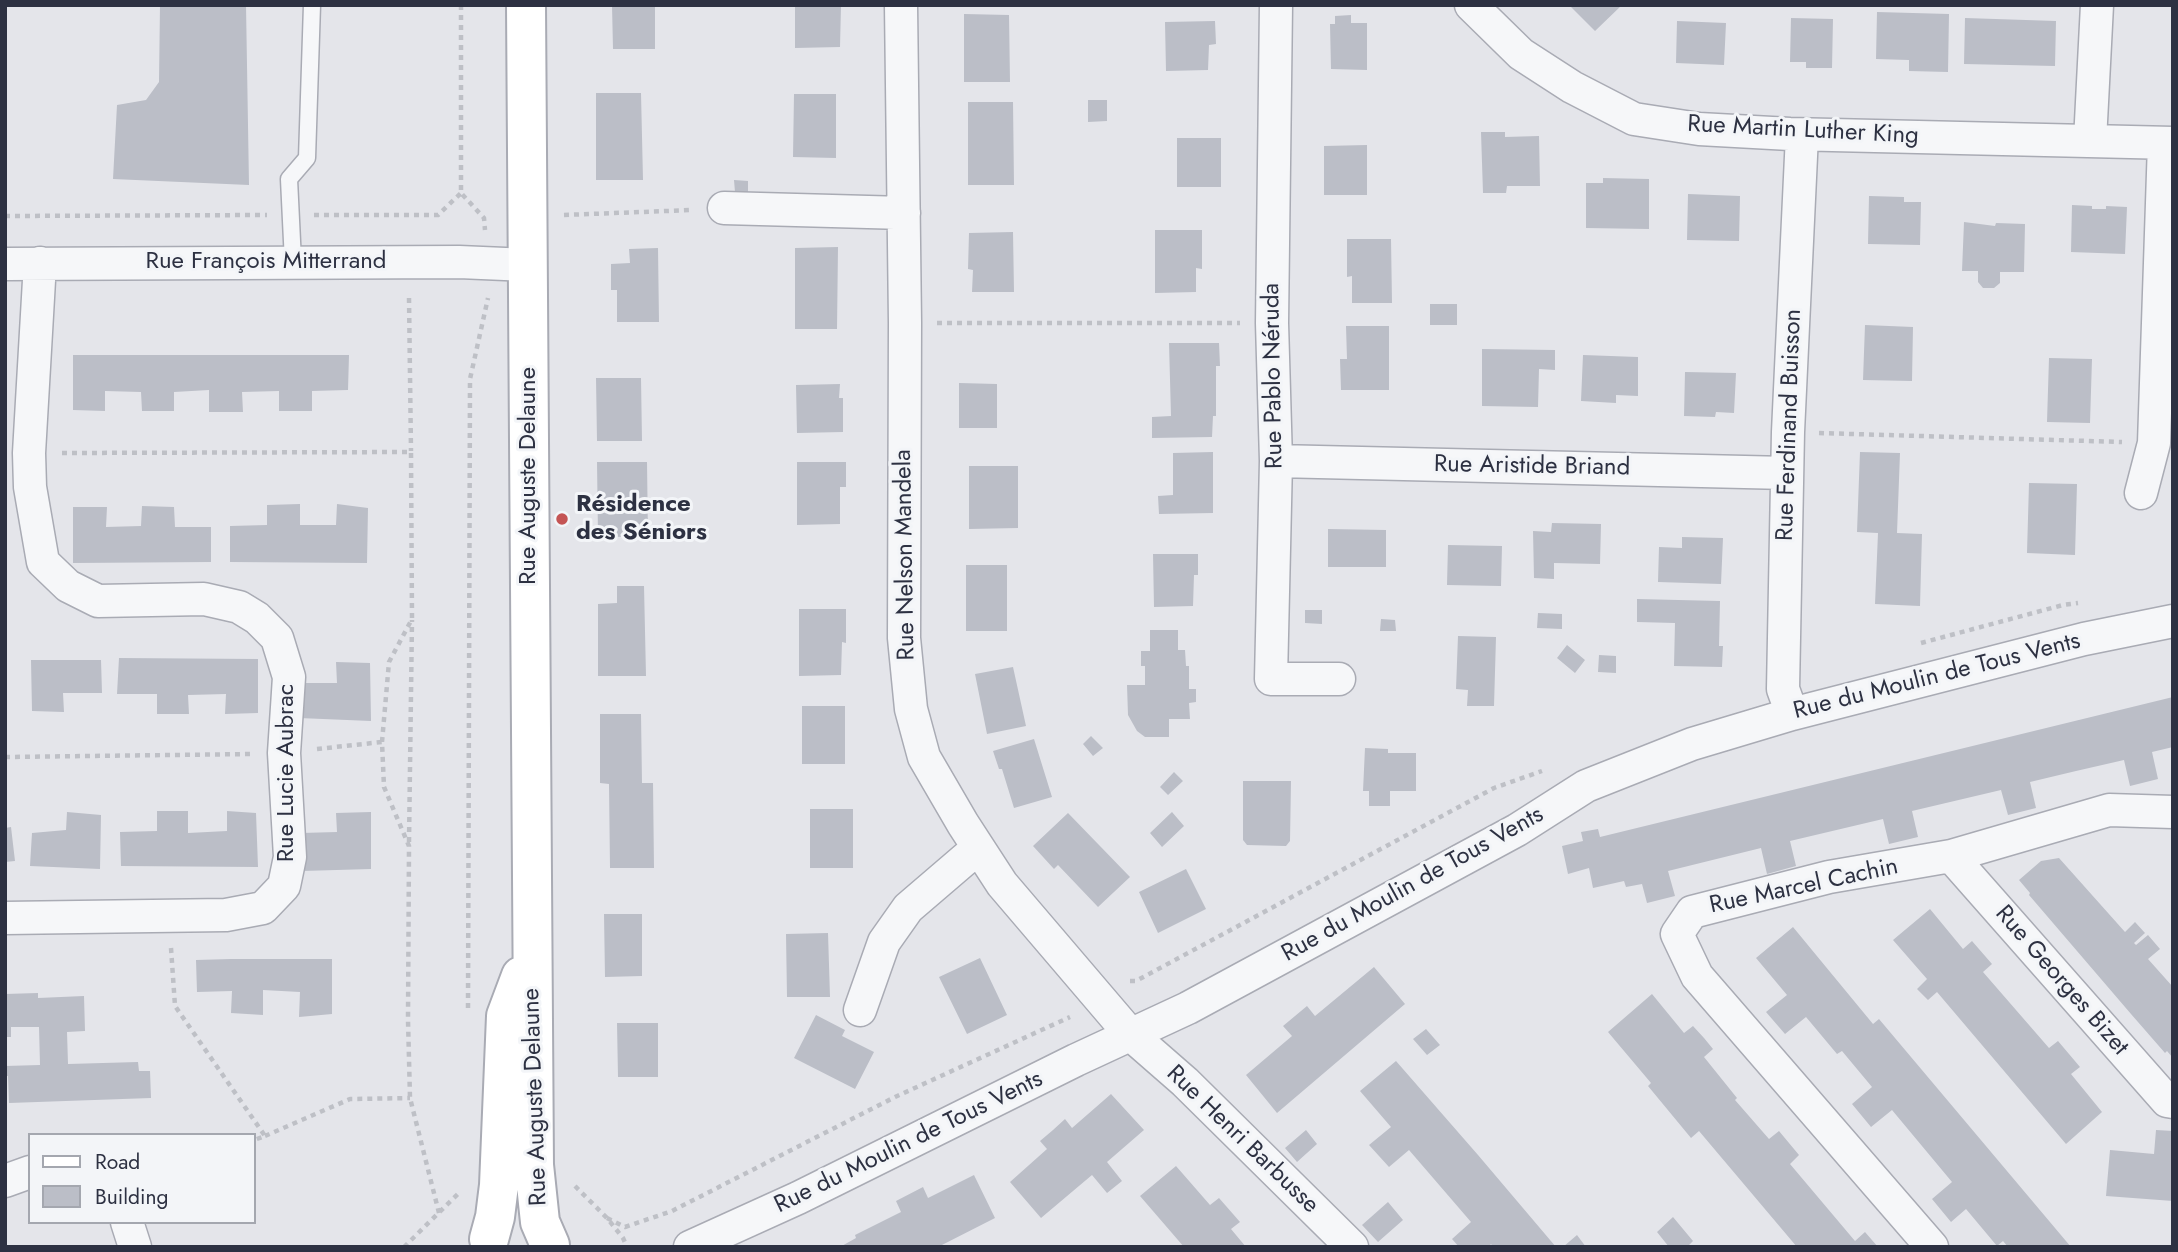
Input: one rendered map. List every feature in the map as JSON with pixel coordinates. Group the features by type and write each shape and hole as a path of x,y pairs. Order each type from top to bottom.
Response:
{"street":[{"name":"Rue Auguste Delaune","path":"526,5 531,947 535,1185 540,1222 551,1246"},
{"name":"Rue Nelson Mandela","path":"901,5 905,323 904,638 911,709 924,757 1002,884 1130,1034"},
{"name":"Rue Pablo Néruda","path":"1276,5 1272,323 1276,461 1271,679 1339,679"},
{"name":"Rue Martin Luther King","path":"1471,5 1521,54 1572,87 1634,119 1699,128 1802,135 2169,143"},
{"path":"2090,141 2097,5"},
{"name":"Rue Ferdinand Buisson","path":"1792,714 1783,689 1788,432 1802,135"},
{"path":"2141,493 2154,443 2169,143"},
{"path":"724,208 904,214"},
{"name":"Rue François Mitterrand","path":"5,264 293,262 528,265"},
{"name":"Rue Lucie Aubrac","path":"5,918 226,915 263,908 284,886 290,857 284,753 289,677 277,638 257,618 239,607 204,599 99,601 68,586 43,562 30,487 29,453 40,263"},
{"name":"Rue Aristide Briand","path":"1276,461 1787,473"},
{"name":"Rue du Moulin de Tous Vents","path":"690,1247 868,1165 1130,1034 1188,1008 1517,830 1586,786 1692,744 1792,714 2084,639 2173,621"},
{"name":"Rue Marcel Cachin","path":"1932,1247 1697,976 1677,934 1692,912 1829,877 1951,856 2109,810 2173,812"},
{"path":"860,1010 884,942 908,908 978,848"},
{"name":"Rue Georges Bizet","path":"1951,856 2167,1101 2173,1102"},
{"name":"Rue Auguste Delaune","path":"481,1243 495,1217 499,1185 506,1016 531,947"},
{"name":"Rue Henri Barbusse","path":"1130,1034 1185,1082 1352,1247"},
{"path":"5,1181 28,1173"},
{"path":"128,1224 135,1247"},
{"path":"481,1243 510,1236 530,1238 551,1246"}],"lane":[{"path":"293,262 289,179 307,158 312,5"}],"path":[{"path":"461,5 461,193 484,218 488,299 470,379 468,1013"},
{"path":"5,216 438,215 461,193"},
{"path":"484,218 724,208"},
{"path":"410,298 410,1098 439,1213"},
{"path":"905,323 1272,323"},
{"path":"1788,432 2154,443"},
{"path":"29,453 411,452"},
{"path":"409,846 384,787 383,742 389,662 412,619"},
{"path":"5,757 284,753 383,742"},
{"path":"169,916 175,1006 265,1136"},
{"path":"627,1247 624,1238 607,1219 625,1227 672,1212 895,1097 1071,1018 1066,1008"},
{"path":"256,1139 351,1099 410,1098"}],"building":[{"path":"160,5 246,5 249,185 113,179 117,105 146,100 159,82"},
{"path":"612,5 655,5 655,49 613,49"},
{"path":"795,5 841,5 840,47 795,48"},
{"path":"1569,5 1622,5 1595,31"},
{"path":"1877,12 1949,14 1948,72 1909,71 1909,60 1876,59"},
{"path":"964,14 1009,15 1010,82 964,82"},
{"path":"1351,15 1351,23 1367,23 1367,70 1331,69 1330,24 1335,24 1335,16"},
{"path":"1791,18 1833,19 1832,68 1806,68 1806,62 1790,62"},
{"path":"1965,18 2056,21 2055,66 1964,64"},
{"path":"1215,21 1216,44 1209,45 1208,70 1166,71 1165,22"},
{"path":"1677,21 1726,23 1724,65 1676,63"},
{"path":"596,93 641,93 643,180 596,180"},
{"path":"794,94 836,94 836,158 793,157"},
{"path":"1088,100 1107,100 1107,121 1088,122"},
{"path":"968,102 1013,102 1014,185 968,185"},
{"path":"1481,132 1505,132 1505,137 1539,136 1540,186 1507,186 1506,193 1483,193"},
{"path":"1177,138 1221,138 1221,187 1177,187"},
{"path":"1367,145 1367,195 1324,195 1324,146"},
{"path":"1603,178 1649,179 1649,229 1586,228 1586,183 1603,183"},
{"path":"734,180 748,181 748,192 735,192"},
{"path":"1688,194 1740,196 1739,241 1687,240"},
{"path":"1869,196 1904,197 1904,202 1921,202 1920,245 1868,244"},
{"path":"2072,205 2092,206 2092,209 2106,209 2106,206 2127,207 2125,254 2071,252"},
{"path":"1964,222 1995,226 1996,223 2025,224 2024,272 2000,272 2000,283 1994,288 1983,288 1978,282 1978,271 1962,271"},
{"path":"1155,230 1202,230 1202,269 1196,268 1196,292 1155,293"},
{"path":"1013,232 1014,292 972,292 973,270 968,269 969,233"},
{"path":"1347,239 1391,239 1392,303 1352,303 1352,276 1347,277"},
{"path":"838,247 837,329 795,329 795,248"},
{"path":"658,248 659,322 617,322 617,290 611,290 611,264 630,263 629,249"},
{"path":"1430,304 1457,304 1457,325 1430,325"},
{"path":"1865,325 1913,327 1912,381 1863,380"},
{"path":"1346,326 1389,326 1389,390 1341,390 1340,359 1347,359"},
{"path":"1169,343 1219,343 1220,366 1216,366 1216,416 1213,416 1212,437 1152,438 1152,417 1171,416"},
{"path":"1482,349 1555,350 1555,370 1539,369 1538,407 1482,406"},
{"path":"73,355 349,355 348,390 312,391 312,411 279,411 279,391 242,392 243,412 209,412 209,390 174,392 174,411 142,411 141,392 105,391 105,411 73,410"},
{"path":"1583,355 1638,357 1638,396 1616,395 1616,403 1581,401"},
{"path":"2049,358 2092,359 2090,423 2047,422"},
{"path":"1685,372 1736,373 1734,413 1716,412 1715,417 1684,416"},
{"path":"596,378 641,378 642,441 597,441"},
{"path":"959,383 997,384 997,428 959,428"},
{"path":"840,384 839,398 843,398 843,432 797,433 796,385"},
{"path":"1213,452 1213,513 1159,514 1158,496 1173,495 1173,453"},
{"path":"1860,452 1900,453 1897,533 1922,534 1920,606 1875,604 1878,533 1857,532"},
{"path":"597,462 647,462 648,538 598,536"},
{"path":"797,462 846,462 846,487 840,487 840,524 797,525"},
{"path":"969,466 1018,466 1018,528 969,529"},
{"path":"2029,483 2077,484 2075,555 2027,553"},
{"path":"300,504 300,525 336,525 337,504 368,508 367,563 230,562 230,526 267,525 267,505"},
{"path":"142,506 174,507 175,527 211,527 211,562 73,563 73,507 107,507 106,527 141,526"},
{"path":"1552,523 1601,524 1600,564 1554,563 1554,579 1534,578 1533,531 1551,532"},
{"path":"1328,529 1386,530 1386,567 1328,567"},
{"path":"1682,537 1723,538 1721,584 1658,582 1659,547 1682,548"},
{"path":"1448,545 1502,546 1501,586 1447,585"},
{"path":"1153,554 1198,554 1193,606 1154,607"},
{"path":"966,565 1007,565 1007,631 966,631"},
{"path":"617,586 644,586 646,676 598,676 598,604 617,603"},
{"path":"1637,599 1720,601 1719,646 1723,646 1722,667 1674,666 1675,623 1637,622"},
{"path":"799,609 846,609 846,643 842,642 841,675 799,676"},
{"path":"1305,610 1322,610 1322,624 1305,623"},
{"path":"1538,613 1562,614 1562,629 1537,628"},
{"path":"1381,619 1395,620 1396,631 1380,631"},
{"path":"1150,630 1178,630 1178,650 1185,650 1186,666 1189,666 1189,689 1196,689 1196,702 1189,703 1190,719 1169,719 1169,737 1145,737 1137,731 1128,715 1127,685 1145,685 1145,666 1141,666 1141,651 1150,651"},
{"path":"1458,636 1496,637 1494,706 1467,706 1468,690 1456,689"},
{"path":"1567,645 1585,660 1575,673 1557,658"},
{"path":"1599,655 1616,656 1616,673 1598,672"},
{"path":"119,658 258,659 258,713 225,714 226,694 188,695 189,714 157,714 157,694 117,694"},
{"path":"31,660 101,660 102,693 63,693 64,712 32,711"},
{"path":"336,662 370,663 371,721 299,718 300,683 337,683"},
{"path":"1013,667 1026,726 987,734 975,674"},
{"path":"2173,697 2173,747 2152,752 2158,779 2130,786 2124,760 2030,782 2036,808 2008,815 2001,790 1912,811 1918,837 1889,844 1883,819 1790,841 1796,866 1767,874 1761,848 1668,871 1675,896 1647,903 1642,884 1626,887 1624,881 1593,888 1589,868 1568,874 1562,846 1583,841 1581,832 1598,829 1600,837"},
{"path":"802,706 845,706 845,764 802,764"},
{"path":"600,714 641,714 642,783 653,783 654,868 610,868 609,784 600,783"},
{"path":"1091,736 1103,748 1093,756 1083,744"},
{"path":"1034,739 1052,797 1014,808 1002,769 999,769 993,751"},
{"path":"1365,748 1388,749 1388,753 1416,753 1416,791 1390,791 1390,806 1369,806 1369,791 1363,791"},
{"path":"1174,772 1183,781 1168,795 1160,787"},
{"path":"1243,781 1291,781 1290,841 1286,846 1247,845 1243,840"},
{"path":"810,809 853,809 853,868 810,868"},
{"path":"157,811 188,811 188,833 227,831 227,811 256,813 258,867 121,866 120,832 157,831"},
{"path":"67,812 101,815 100,869 30,866 32,833 66,830"},
{"path":"371,812 371,869 302,871 301,833 337,832 336,813"},
{"path":"1172,812 1184,826 1162,847 1150,833"},
{"path":"1068,813 1130,877 1098,907 1058,865 1054,869 1033,846"},
{"path":"11,827 15,861 5,862 5,828"},
{"path":"2059,858 2125,932 2135,922 2145,933 2134,943 2136,945 2148,935 2160,949 2148,959 2173,987 2173,1058 2167,1051 2165,1053 2131,1014 2019,880 2041,861"},
{"path":"1186,869 1206,909 1158,933 1139,892"},
{"path":"1930,909 1963,949 1972,941 1992,964 1983,972 2049,1048 2058,1041 2080,1067 2071,1074 2102,1112 2066,1144 1937,992 1928,1000 1917,989 1927,979 1893,940"},
{"path":"604,914 642,914 642,976 605,977"},
{"path":"1793,927 1873,1024 1879,1019 2071,1247 2008,1247 2003,1241 1997,1246 1966,1209 1951,1222 1932,1199 1952,1182 1892,1110 1871,1127 1852,1104 1872,1087 1842,1051 1837,1054 1806,1017 1785,1034 1766,1012 1787,995 1756,958"},
{"path":"828,933 830,997 787,997 786,934"},
{"path":"980,958 1007,1015 967,1034 939,977"},
{"path":"332,959 332,1014 299,1017 300,992 263,990 263,1015 231,1013 232,991 197,992 196,960"},
{"path":"1374,967 1405,1004 1277,1113 1246,1075 1292,1036 1283,1026 1307,1006 1315,1016"},
{"path":"38,993 38,998 84,996 85,1031 67,1032 68,1064 138,1062 139,1071 150,1071 151,1098 9,1103 5,1066 40,1065 39,1027 11,1027 11,1037 5,1037 5,994"},
{"path":"1652,994 1684,1033 1693,1026 1704,1038 1713,1049 1704,1057 1737,1098 1735,1100 1769,1139 1779,1131 1799,1155 1790,1164 1855,1241 1865,1232 1878,1247 1797,1247 1699,1131 1691,1138 1648,1086 1651,1083 1608,1032"},
{"path":"816,1015 845,1030 842,1036 874,1052 855,1089 794,1058"},
{"path":"617,1023 658,1023 658,1077 618,1077"},
{"path":"1426,1029 1440,1045 1427,1055 1413,1039"},
{"path":"1396,1061 1556,1247 1493,1247 1491,1244 1489,1247 1459,1247 1452,1239 1471,1222 1409,1150 1389,1167 1369,1145 1391,1127 1360,1091"},
{"path":"1111,1094 1144,1130 1107,1162 1122,1181 1107,1193 1092,1175 1041,1218 1010,1182 1047,1149 1040,1141 1065,1119 1072,1128"},
{"path":"1306,1130 1317,1144 1297,1162 1285,1148"},
{"path":"2156,1130 2173,1131 2173,1201 2106,1196 2110,1150 2154,1154"},
{"path":"1176,1166 1210,1205 1219,1198 1240,1222 1231,1229 1246,1247 1184,1247 1140,1196"},
{"path":"974,1175 995,1218 938,1247 840,1247 856,1238 855,1235 901,1212 896,1201 923,1187 928,1198"},
{"path":"1388,1202 1403,1220 1378,1242 1362,1225"},
{"path":"1673,1217 1693,1241 1687,1247 1669,1247 1657,1232"},
{"path":"1577,1235 1586,1247 1563,1247"}],"place":[{"name":"Résidence des Séniors","path":"562,519"}]}
